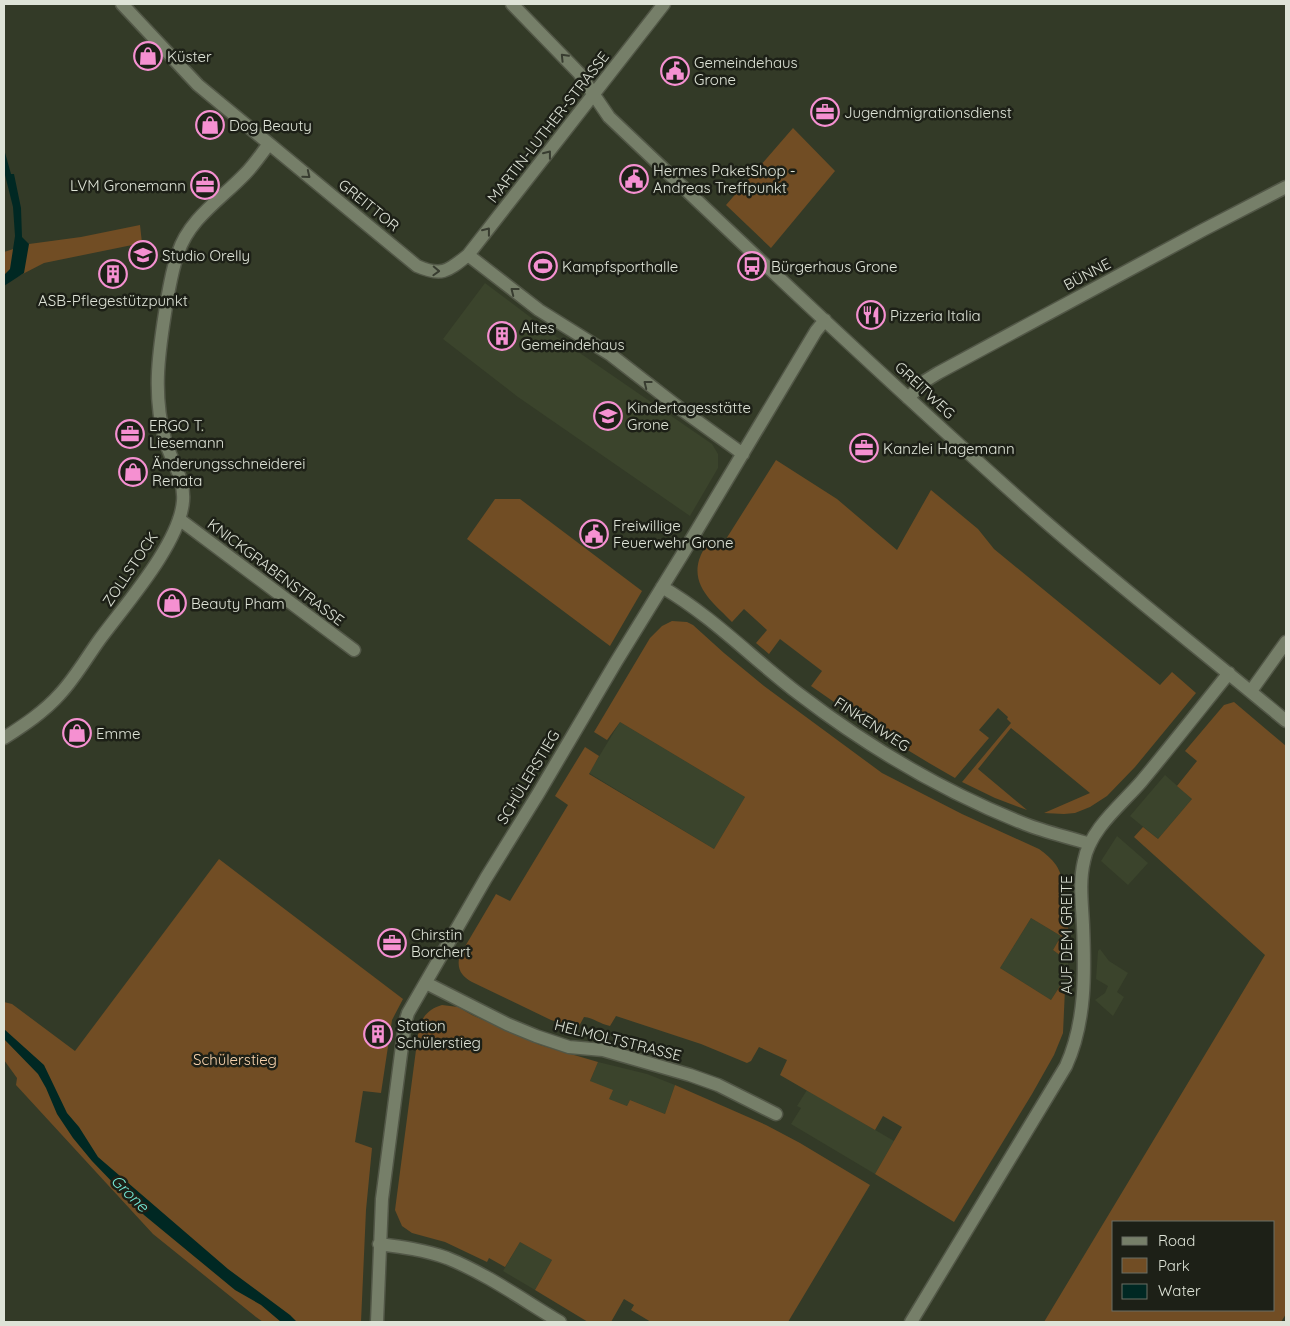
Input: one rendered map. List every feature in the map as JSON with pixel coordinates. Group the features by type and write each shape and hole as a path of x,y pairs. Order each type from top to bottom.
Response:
{"street":[{"name":"GREITTOR","path":"122,4 198,85 417,266 431,272 445,271 454,266"},
{"name":"GREITWEG","path":"512,4 579,73 610,117 908,398 1112,580 1286,721"},
{"name":"MARTIN-LUTHER-STRASSE","path":"454,266 468,255 664,4"},
{"name":"ZOLLSTOCK","path":"4,738 29,722 61,694 165,551 179,519 183,502 183,490 179,473 165,440 158,402 157,359 170,282 178,252 188,232 207,210 246,173 269,144"},
{"name":"BÜNNE","path":"908,398 925,381 938,373 1203,230 1286,188"},
{"path":"468,255 539,310 611,355 743,454"},
{"name":"SCHÜLERSTIEG","path":"377,1322 382,1199 405,1023 408,1013 486,878 816,331 825,320"},
{"name":"KNICKGRABENSTRASSE","path":"179,519 354,650"},
{"name":"FINKENWEG","path":"662,588 696,610 800,695 887,755 934,782 982,806 1026,825 1090,844"},
{"path":"1251,691 1286,642"},
{"name":"AUF DEM GREITE","path":"911,1322 1066,1066 1074,1048 1083,1001 1085,969 1081,878 1084,859 1090,844 1108,819 1140,783 1229,673"},
{"name":"HELMOLTSTRASSE","path":"426,983 507,1024 536,1036 569,1047 603,1050 690,1075 718,1086 776,1114"},
{"path":"380,1244 409,1248 446,1258 483,1275 560,1322"}],"shaded area":[{"name":"Kindertagesstätte Grone","path":"485,283 558,338 712,444 718,454 718,468 690,516 518,397 443,339"},
{"path":"620,722 745,797 714,849 589,773"},
{"path":"1165,775 1192,799 1158,839 1130,816"},
{"path":"1117,836 1148,863 1128,885 1101,861"},
{"path":"1031,918 1061,936 1053,950 1061,956 1068,954 1068,978 1065,989 1060,986 1051,1000 1000,968"},
{"path":"1100,949 1109,961 1128,973 1117,992 1124,997 1113,1016 1095,1000 1105,993 1108,986 1096,979 1098,951"},
{"path":"598,1062 647,1074 675,1085 665,1114 630,1100 627,1106 609,1099 590,1081"},
{"path":"807,1090 894,1141 875,1174 791,1124 801,1108 797,1106"},
{"path":"520,1242 552,1260 535,1290 503,1271"}],"green space":[{"path":"793,128 835,171 771,248 726,205"},
{"path":"140,225 142,243 44,263 11,280 4,286 4,252 29,244 81,237"},
{"path":"776,460 837,499 897,550 931,490 978,529 994,549 1160,685 1172,672 1196,693 1135,767 1107,796 1090,807 1075,813 1044,813 1090,793 1011,728 978,769 1027,810 995,798 962,782 1011,723 1007,719 1008,717 998,708 979,730 989,738 955,778 882,734 811,686 822,671 780,639 769,654 756,643 767,630 744,609 732,622 706,595 697,570 700,557 709,539 721,547"},
{"path":"495,499 520,499 642,591 610,646 467,539"},
{"path":"672,621 687,622 693,625 764,686 882,773 962,814 1039,849 1056,865 1064,884 1066,896 1068,954 1061,956 1053,950 1061,936 1031,918 1000,968 1051,1000 1060,986 1065,989 1063,1033 1054,1055 1032,1094 954,1222 875,1174 902,1127 883,1116 875,1130 780,1075 787,1060 759,1047 751,1061 747,1063 701,1044 616,1016 610,1026 584,1017 578,1028 551,1020 472,982 460,971 460,955 496,894 510,901 568,805 555,796 585,747 599,756 589,774 714,849 745,797 620,722 607,740 594,732 650,638 662,626"},
{"path":"1234,702 1286,746 1286,1314 1281,1322 1044,1322 1265,955 1134,837 1143,827 1158,839 1192,799 1177,786 1197,761 1185,751 1224,705"},
{"name":"Schülerstieg","path":"219,859 403,999 392,1020 381,1093 363,1091 355,1142 372,1148 366,1210 361,1322 263,1322 256,1317 153,1234 16,1085 17,1078 4,1060 4,1002 12,1004 75,1051"},
{"path":"442,1005 458,1007 540,1045 598,1062 590,1081 613,1090 609,1099 627,1106 630,1100 665,1114 675,1085 766,1125 870,1185 788,1322 651,1322 631,1310 634,1305 624,1299 611,1322 588,1322 535,1290 552,1260 520,1242 505,1267 489,1258 487,1262 445,1242 412,1233 402,1226 395,1210 419,1027 428,1013"}],"water":[{"path":"4,149 11,174 14,174 21,208 22,237 29,244 24,273 4,286 4,275 10,269 15,236 13,207 4,171"},
{"name":"Grone","path":"4,1029 44,1065 67,1113 79,1127 98,1157 228,1269 297,1322 281,1322 261,1305 235,1290 144,1215 92,1161 73,1138 57,1114 38,1074 4,1039"}],"place":[{"name":"Küster","path":"148,56"},
{"name":"Gemeindehaus Grone","path":"675,71"},
{"name":"Jugendmigrationsdienst","path":"825,112"},
{"name":"Dog Beauty","path":"210,125"},
{"name":"Hermes PaketShop - Andreas Treffpunkt","path":"634,179"},
{"name":"LVM Gronemann","path":"205,185"},
{"name":"Studio Orelly","path":"143,255"},
{"name":"Kampfsporthalle","path":"543,266"},
{"name":"Bürgerhaus Grone","path":"752,266"},
{"name":"ASB-Pflegestützpunkt","path":"113,274"},
{"name":"Pizzeria Italia","path":"871,315"},
{"name":"Altes Gemeindehaus","path":"502,336"},
{"name":"Kindertagesstätte Grone","path":"608,416"},
{"name":"ERGO T. Liesemann","path":"130,434"},
{"name":"Kanzlei Hagemann","path":"864,448"},
{"name":"Änderungsschneiderei Renata","path":"133,472"},
{"name":"Freiwillige Feuerwehr Grone","path":"594,534"},
{"name":"Beauty Pham","path":"172,603"},
{"name":"Emme","path":"77,733"},
{"name":"Chirstin Borchert","path":"392,943"},
{"name":"Station Schülerstieg","path":"378,1034"}]}
